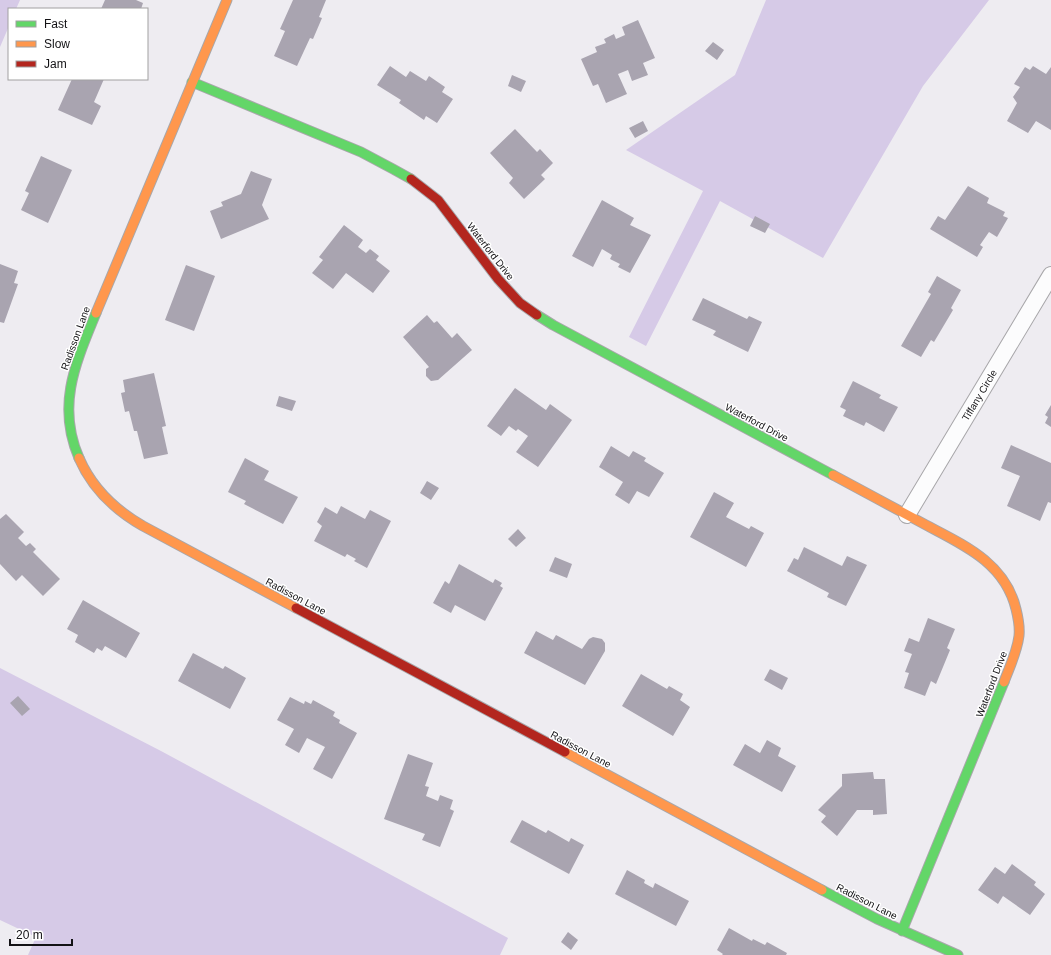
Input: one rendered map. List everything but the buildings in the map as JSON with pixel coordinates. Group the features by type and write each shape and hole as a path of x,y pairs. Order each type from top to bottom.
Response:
{"street":[{"name":"Radisson Lane","path":"227,0 80,351 72,380 68,410 71,439 80,464 96,487 116,509 143,526 845,902 902,931 958,955"},
{"name":"Waterford Drive","path":"192,82 367,155 400,172 438,200 506,288 521,303 536,314 560,329 969,548 988,562 1002,577 1012,595 1018,615 1019,634 1015,655 1008,676 902,931"},
{"name":"Tiffany Circle","path":"907,515 1051,275"}],"shaded area":[{"path":"0,0 20,0 16,8 8,8 8,28 0,47"},
{"path":"766,0 989,0 923,86 823,258 720,201 646,346 629,337 703,191 626,150 735,75"},
{"path":"0,668 161,751 508,938 500,955 28,955 36,937 0,920"}],"traffic: fast":[{"path":"192,82 361,152 411,179"},
{"path":"79,458 72,439 69,420 71,384 76,366 96,313"},
{"path":"537,315 833,475"},
{"path":"902,931 1004,682"},
{"path":"822,890 877,919 958,955"}],"traffic: slow":[{"path":"96,313 227,0"},
{"path":"79,458 84,469 105,497 133,520 296,608"},
{"path":"833,475 955,540 981,557 993,567 1003,579 1011,593 1016,609 1019,629 1017,648 1004,682"},
{"path":"565,752 822,890"}],"traffic: jam":[{"path":"411,179 438,200 498,279 520,303 537,315"},
{"path":"296,608 565,752"}]}
